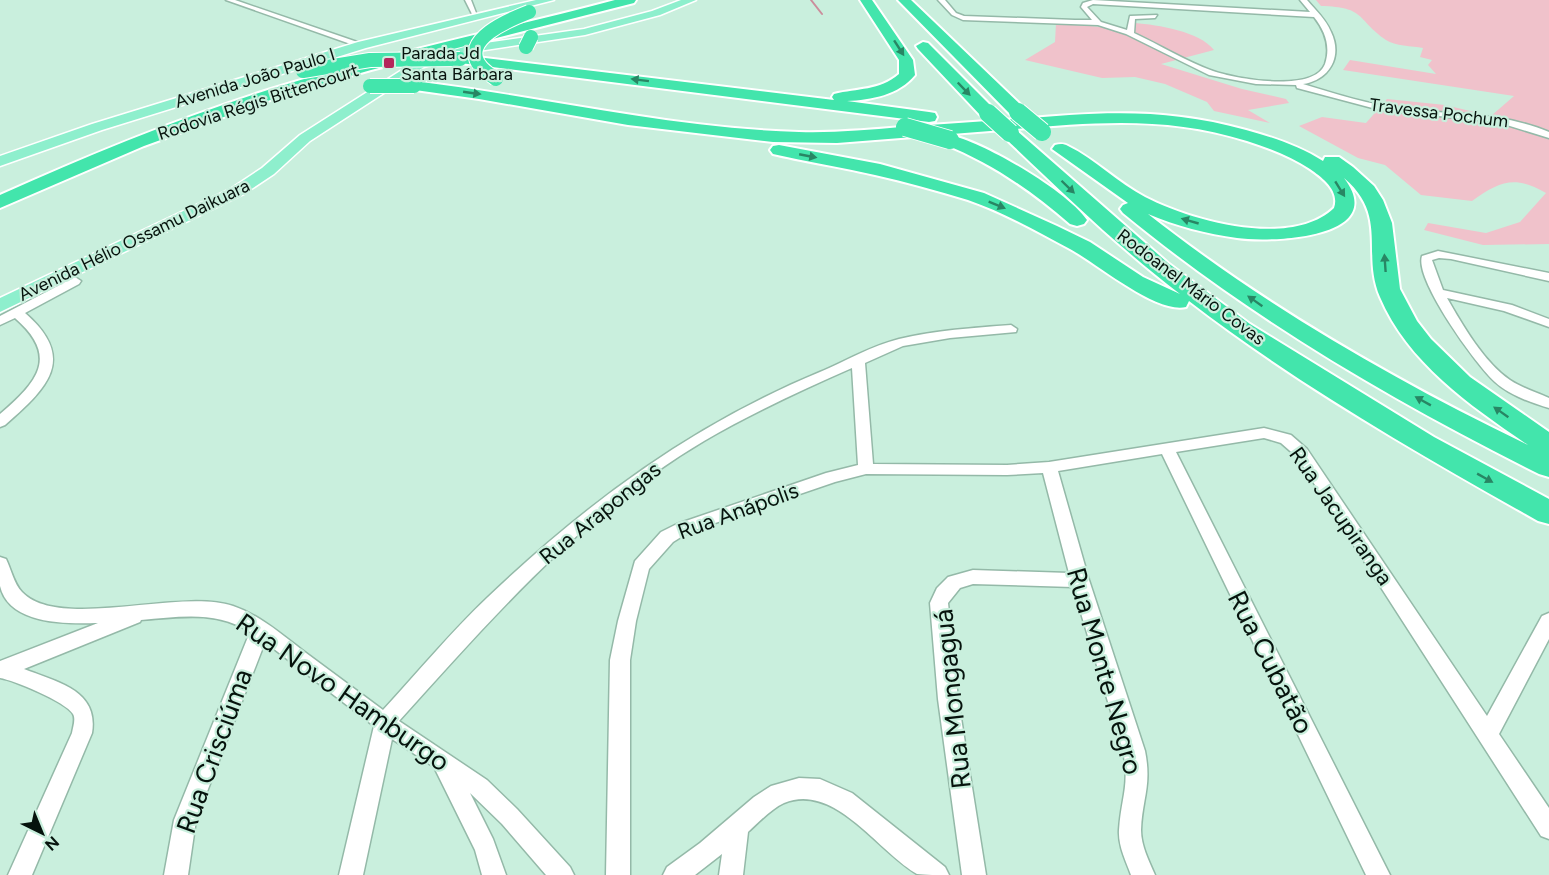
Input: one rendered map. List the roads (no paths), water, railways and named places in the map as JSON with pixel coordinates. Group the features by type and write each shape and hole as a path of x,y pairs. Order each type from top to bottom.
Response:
{"highway":[{"name":"Rodovia Régis Bittencourt","path":"0,194 174,121 283,84 615,0"},
{"path":"698,87 823,98 864,95 890,87 907,75 906,60 866,0"},
{"name":"Rodoanel Mário Covas","path":"904,0 975,70 1014,122 1118,232 1200,299 1285,357 1425,444 1549,513"},
{"path":"915,0 975,70"},
{"name":"Rodovia Régis Bittencourt","path":"0,203 111,152 278,92 376,64 635,1"},
{"path":"577,73 532,58 527,52 529,42 549,29 635,1"},
{"path":"555,2 496,27 479,42 475,53 477,63 496,79 530,91 696,130 759,136 830,138 904,130 1104,117 1178,120 1241,133 1290,151 1309,161 1335,180 1342,188 1347,202 1345,209 1339,215 1313,228 1278,233 1226,230 1185,220 1155,209 1122,191 1062,149"},
{"path":"381,58 464,34 470,30 460,21"},
{"name":"Rodoanel Mário Covas","path":"914,36 988,113 1042,132 1176,245 1273,314 1382,379 1549,467"},
{"path":"0,188 90,146 244,87 303,71 370,60 428,57 460,59 929,117 992,118 1111,110 1174,113 1241,126 1309,149 1347,171 1371,193 1377,205 1382,222 1386,280 1402,317 1449,372 1481,398 1549,445"},
{"path":"0,203 80,170 247,110 299,96 370,86 414,86 610,111 880,170 949,188 1008,210 1050,230 1090,252 1135,282 1179,302"},
{"path":"610,111 701,113"},
{"path":"801,117 846,119 904,130 950,140 997,159 1064,208 1113,253 1179,302 1357,417 1425,444"}],"main road":[{"name":"Avenida Hélio Ossamu Daikuara","path":"0,306 238,191 268,171 305,138 420,64 471,49 585,32 656,13 691,0"},
{"name":"Avenida João Paulo I","path":"0,161 87,131 362,45 476,17 555,2"}],"street":[{"path":"229,0 362,45"},
{"path":"468,0 476,17"},
{"path":"941,0 954,14 963,18 1099,23 1210,73 1272,83 1294,84 1320,78 1330,61 1329,31 1318,15 1303,0"},
{"path":"1099,23 1084,7 1085,4 1093,2 1318,15"},
{"path":"1130,35 1133,16 1161,17"},
{"name":"Travessa Pochum","path":"1294,84 1392,110 1503,120 1529,126 1549,135"},
{"path":"1549,278 1451,256 1430,255 1426,258 1425,264 1478,354 1500,379 1549,403"},
{"path":"0,321 75,282"},
{"path":"1440,293 1508,308 1549,323"},
{"path":"0,422 29,397 38,385 44,374 47,354 45,340 38,330 16,313"},
{"name":"Rua Arapongas","path":"385,722 494,603 583,522 629,485 698,438 744,412 858,359 900,344 921,339 1011,329"},
{"path":"858,359 866,469"},
{"name":"Rua Jacupiranga","path":"866,469 1007,470 1049,467 1264,433 1277,435 1294,444 1307,461 1549,828"},
{"name":"Rua Cubatão","path":"1166,447 1216,552 1378,875"},
{"name":"Rua Monte Negro","path":"1049,467 1080,580 1134,751 1138,771 1130,831 1132,850 1143,875"},
{"name":"Rua Anápolis","path":"618,875 620,660 642,566 667,537 683,528 832,477 866,469"},
{"name":"Rua Novo Hamburgo","path":"0,564 15,597 26,606 43,613 73,616 192,607 237,615 490,797 562,875"},
{"name":"Rua Mongaguá","path":"974,875 948,699 939,603 943,593 954,582 973,577 1080,580"},
{"path":"1,670 150,611"},
{"path":"1487,736 1549,621"},
{"name":"Rua Crisciúma","path":"176,875 184,820 260,630"},
{"path":"1,670 70,699 81,708 85,718 82,733 20,875"},
{"path":"351,875 385,722"},
{"path":"443,763 485,847 494,875"},
{"path":"675,875 762,805 779,794 799,789 820,790 844,801 937,875"},
{"path":"730,875 737,827"}],"waterway":[{"path":"811,0 822,14"}],"place":[{"name":"Parada Jd Santa Bárbara","path":"389,63"}]}
